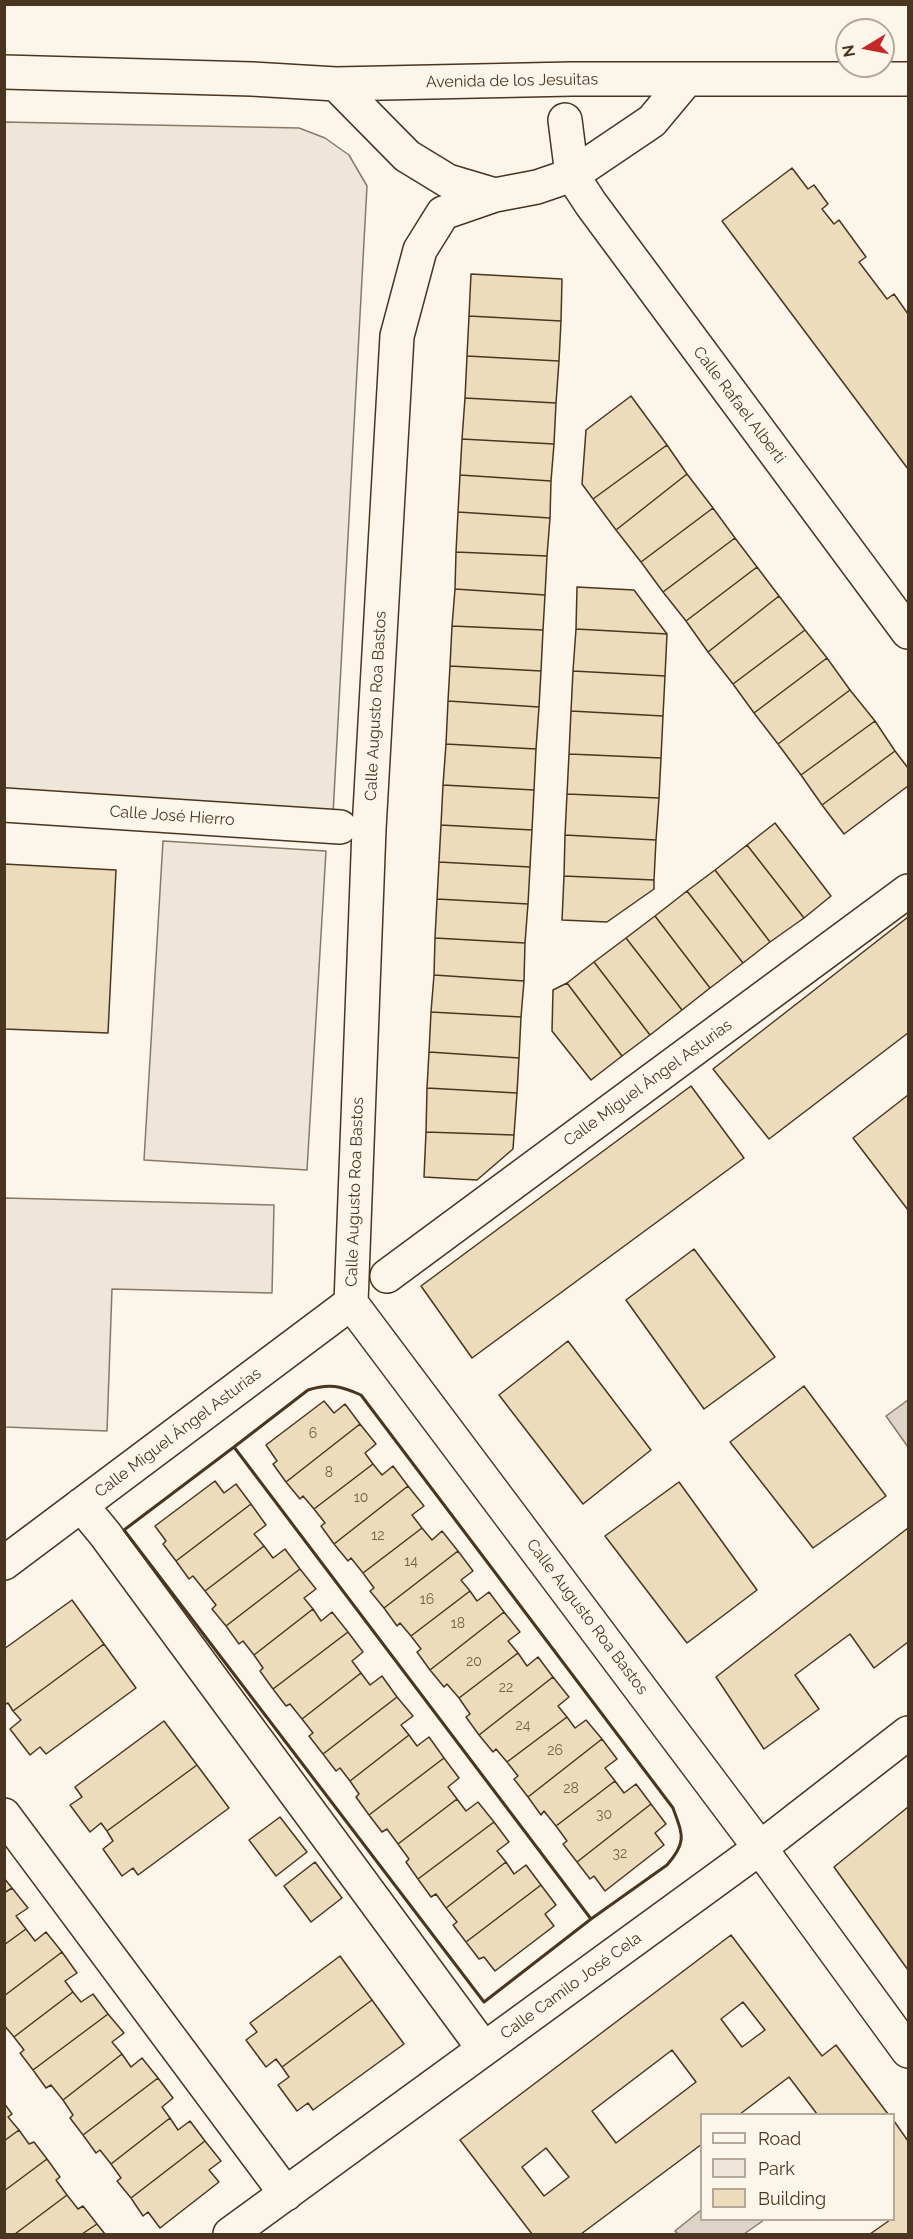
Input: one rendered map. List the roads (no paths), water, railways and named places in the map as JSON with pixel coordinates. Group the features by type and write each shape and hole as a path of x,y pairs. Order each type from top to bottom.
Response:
{"street":[{"name":"Avenida de los Jesuitas","path":"4,72 252,79 336,84 572,79 909,79"},
{"path":"572,79 566,120 572,175"},
{"path":"336,84 407,156 448,181 495,195 537,187 572,175 652,121 687,79"},
{"path":"537,187 566,120"},
{"name":"Calle Rafael Alberti","path":"572,175 608,228 909,632"},
{"name":"Calle Augusto Roa Bastos","path":"495,195 443,213 420,250 397,336 369,829 351,1303 909,2051"},
{"name":"Calle José Hierro","path":"4,805 339,827"},
{"name":"Calle Miguel Ángel Asturias","path":"387,1276 909,891"},
{"name":"Calle Miguel Ángel Asturias","path":"4,1563 351,1303"},
{"path":"81,1505 105,1534 484,2049"},
{"name":"Calle Camilo José Cela","path":"230,2235 759,1848 909,1734"},
{"path":"4,1815 286,2194"}]}
